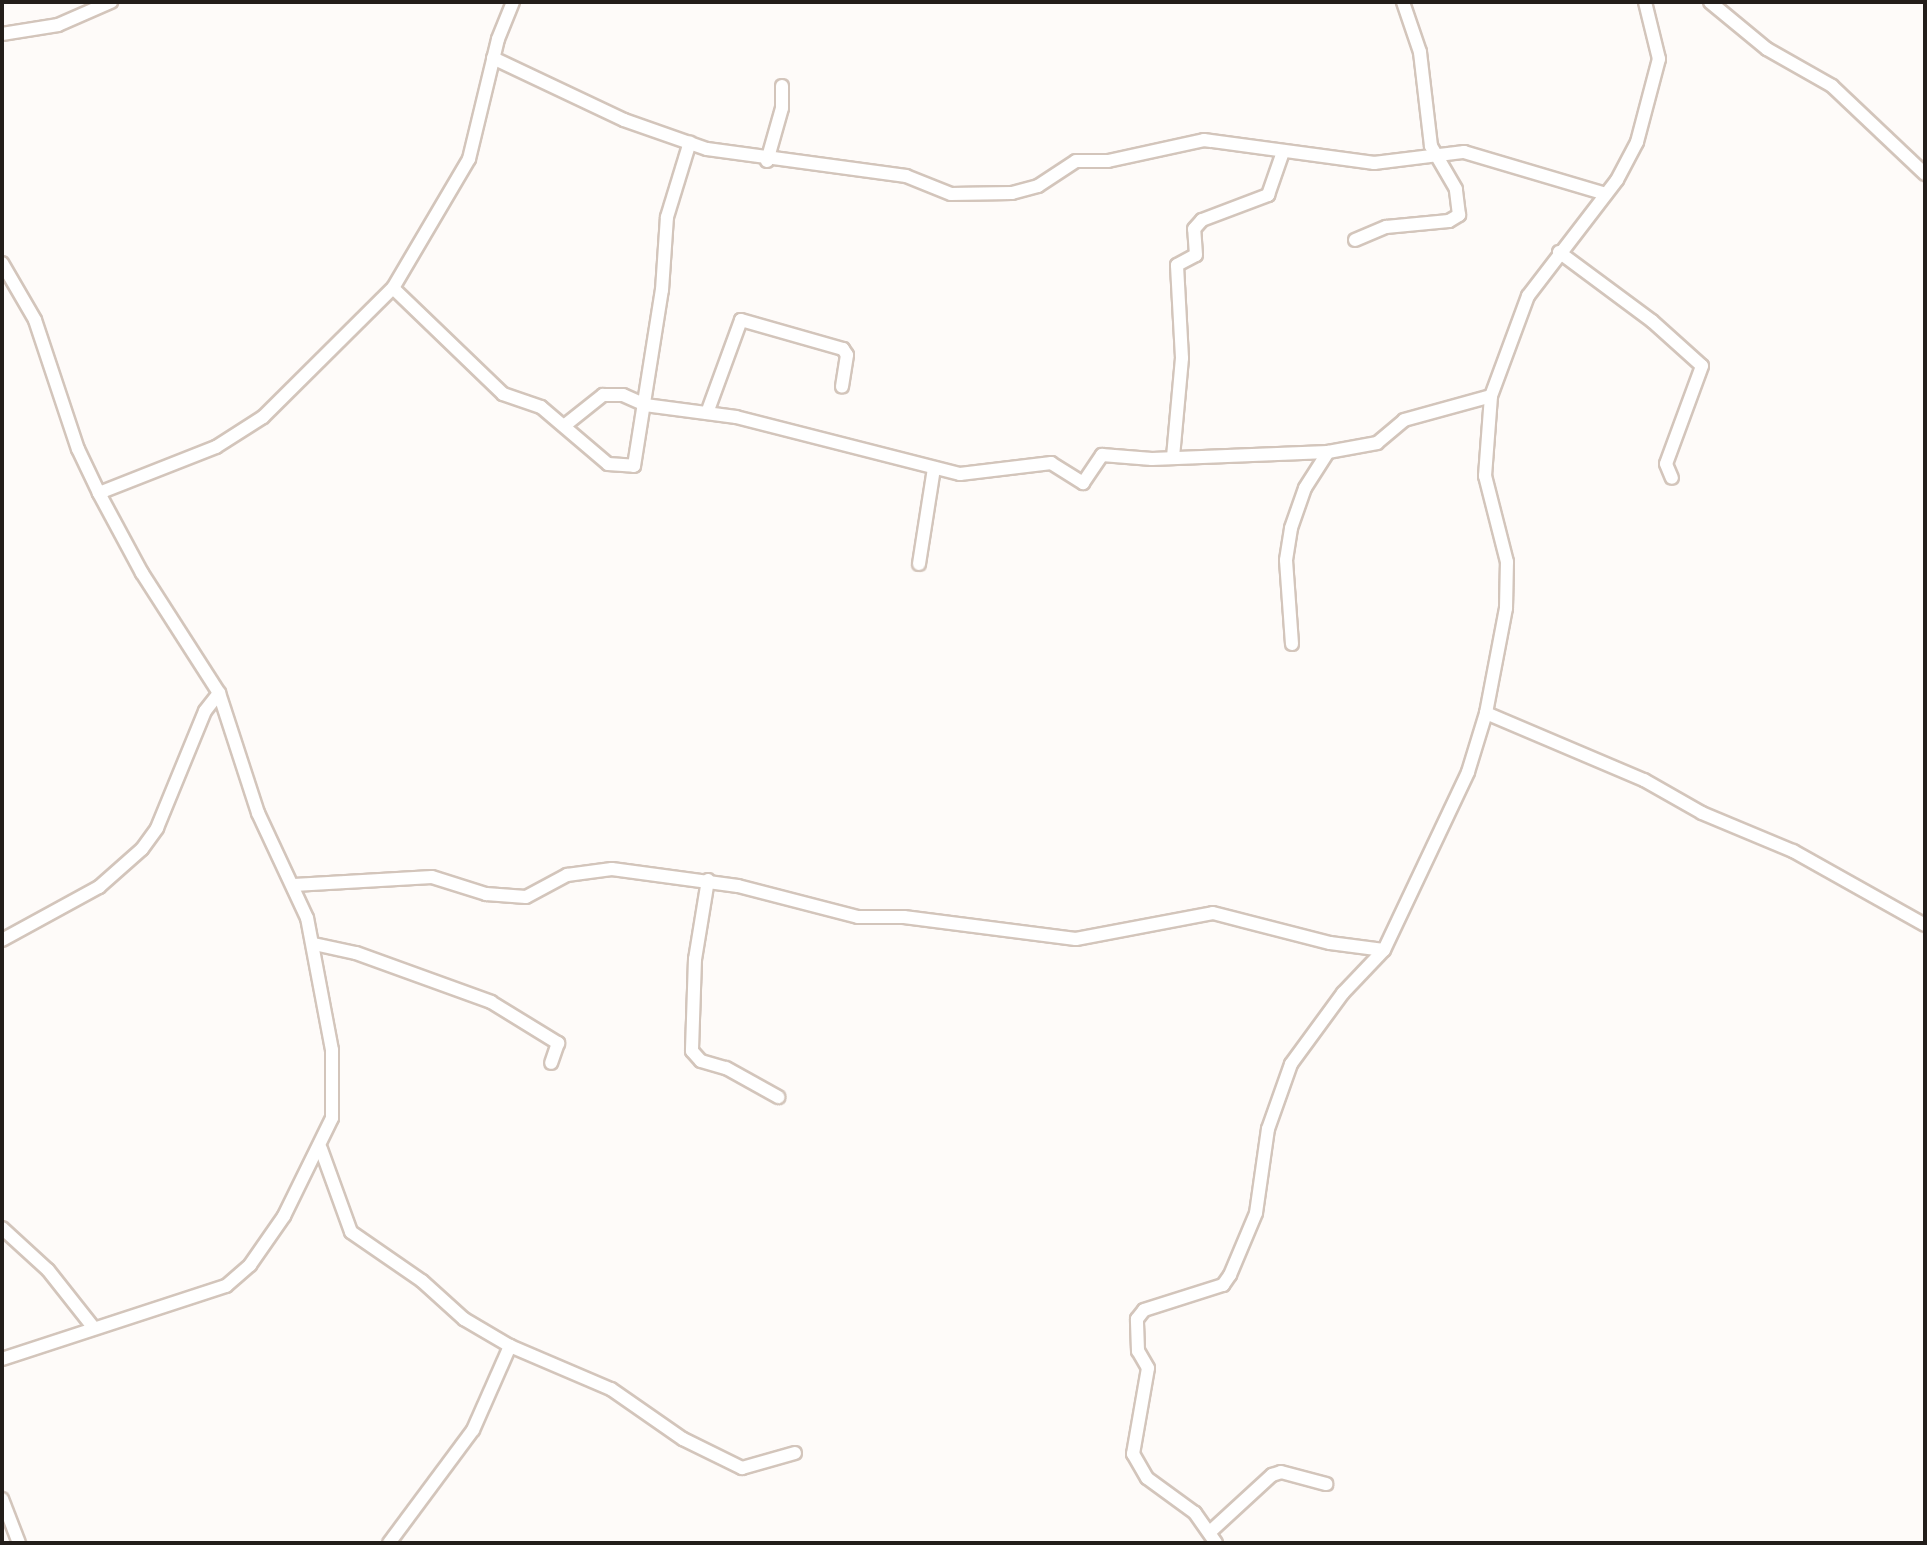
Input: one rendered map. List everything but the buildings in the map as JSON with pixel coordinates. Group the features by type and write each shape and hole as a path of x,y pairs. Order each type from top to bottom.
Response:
{"street":[{"path":"2,34 58,25 111,2"},
{"path":"99,493 240,435 304,379 393,288 464,170 493,58 513,2"},
{"path":"1355,240 1386,227 1457,219 1456,189 1435,153 1426,126 1420,52 1403,2"},
{"path":"1326,1484 1281,1472 1272,1475 1214,1537 1195,1513 1147,1478 1133,1454 1148,1368 1138,1351 1137,1319 1144,1310 1223,1285 1230,1275 1256,1213 1268,1129 1286,1074 1343,993 1384,950 1468,772 1486,713 1506,608 1507,562 1485,476 1491,396 1517,316 1559,252 1606,194 1637,142 1657,71 1657,38 1645,2"},
{"path":"1710,2 1767,49 1842,94 1925,174"},
{"path":"493,58 615,116 690,142 767,161 906,176 951,194 1000,194 1038,186 1076,161 1108,161 1204,140 1374,163 1435,153 1482,156 1606,194"},
{"path":"767,161 782,108 782,86"},
{"path":"393,288 503,394 541,407 608,464 627,468 638,457 667,217 690,142"},
{"path":"1173,457 1182,370 1177,265 1196,255 1194,229 1202,220 1268,195 1283,152"},
{"path":"1559,252 1652,321 1702,366 1666,464 1672,478"},
{"path":"2,1359 93,1327 195,1300 226,1286 263,1248 321,1149 332,1118 336,1080 314,944 294,885 258,813 219,693 142,573 99,493 78,449 35,320 3,268"},
{"path":"707,413 741,320 843,349 847,355 842,387"},
{"path":"564,426 603,395 623,395 645,405 707,413 934,468 976,474 1051,463 1083,483 1102,455 1173,457 1328,452 1377,443 1404,420 1491,396"},
{"path":"1292,644 1286,560 1291,528 1305,488 1328,452"},
{"path":"919,564 934,468"},
{"path":"2,940 99,887 142,849 157,828 205,711 219,693"},
{"path":"1486,713 1631,774 1702,813 1793,851 1925,925"},
{"path":"294,885 432,877 486,894 518,897 581,871 612,869 708,880 804,900 858,917 904,917 1076,939 1213,913 1330,943 1384,950"},
{"path":"708,880 695,959 692,1051 701,1061 726,1068 778,1097"},
{"path":"314,944 356,953 491,1002 558,1043 551,1063"},
{"path":"321,1149 351,1232 422,1281 464,1319 510,1346 611,1389 683,1439 742,1468 795,1453"},
{"path":"2,1228 48,1270 93,1327"},
{"path":"389,1543 473,1430 510,1346"},
{"path":"2,1499 19,1543"}]}
